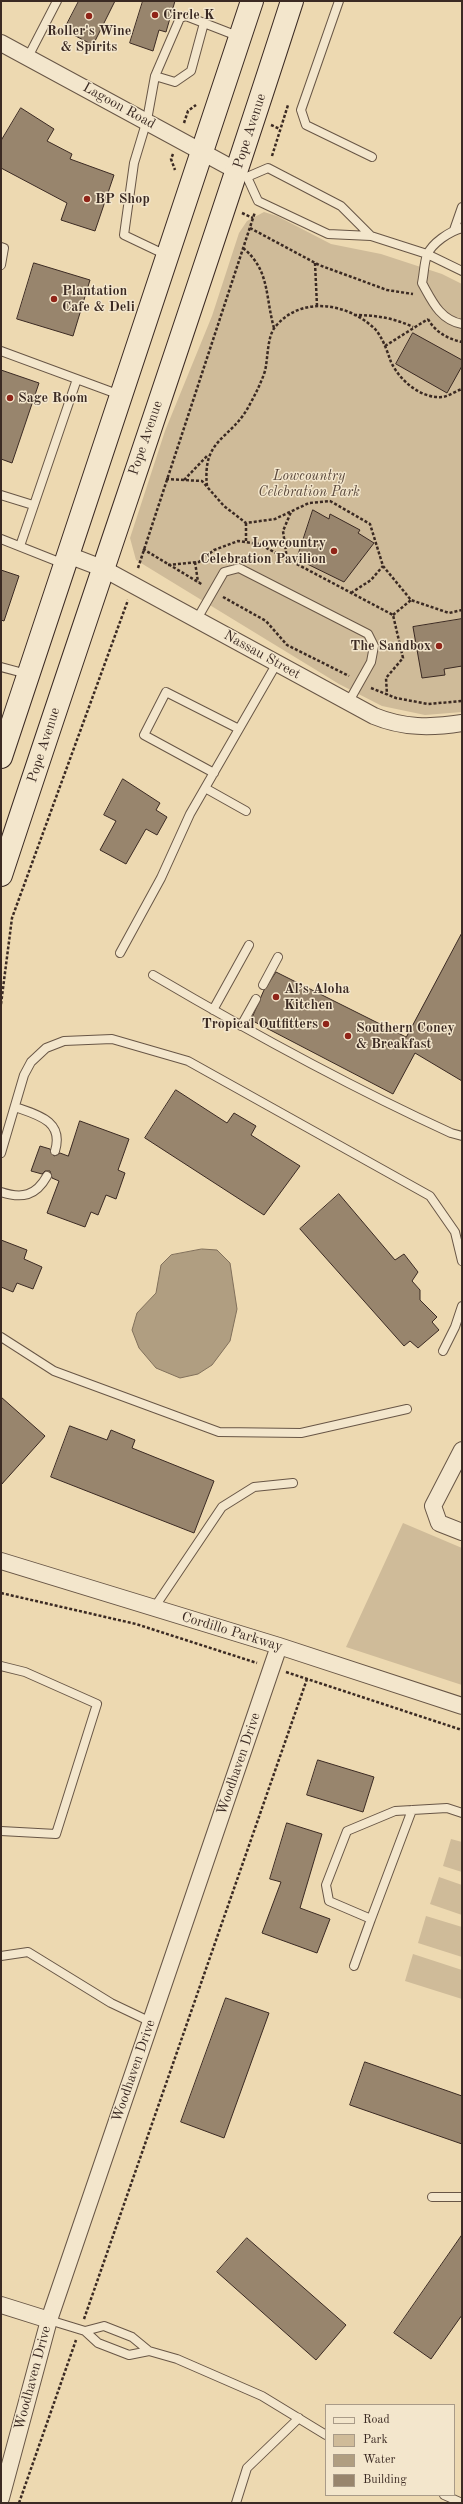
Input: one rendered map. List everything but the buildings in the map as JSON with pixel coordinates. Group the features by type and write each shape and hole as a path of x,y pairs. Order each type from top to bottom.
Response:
{"main road":[{"path":"1,757 87,503 120,395 252,1"},
{"name":"Pope Avenue","path":"1,875 102,568 242,174 292,1"}],"street":[{"name":"Lagoon Road","path":"1,44 28,56 147,120 242,174"},
{"name":"Nassau Street","path":"67,560 102,568 348,703 388,722 425,727 462,723"},
{"path":"462,1450 433,1506 439,1523 462,1532"},
{"name":"Cordillo Parkway","path":"1,1561 279,1646 462,1706"},
{"name":"Woodhaven Drive","path":"1,2498 49,2320 279,1646"},
{"path":"1,2306 49,2320"}],"lane":[{"path":"28,56 57,1"},
{"path":"339,1 301,110 306,125 372,157"},
{"path":"167,256 124,235 134,164 147,120 155,76 180,18 186,16 240,36"},
{"path":"155,76 175,82 191,71 204,23"},
{"path":"371,236 341,206 268,168 242,174 258,201 328,234 371,236 428,254 462,271"},
{"path":"462,207 458,229 428,254 422,283 437,309 450,322 462,324"},
{"path":"1,247 4,248 1,265"},
{"path":"1,351 120,395"},
{"path":"20,546 77,379"},
{"path":"1,495 33,505"},
{"path":"1,539 67,560"},
{"path":"197,619 224,572 239,568 368,634 374,646 371,662 348,703"},
{"path":"120,953 162,878 190,814 276,663"},
{"path":"1,667 28,675"},
{"path":"214,773 144,735 166,692 239,729"},
{"path":"205,788 246,811"},
{"path":"213,1010 248,945"},
{"path":"263,985 278,957"},
{"path":"153,975 241,1026 370,1096 450,1133 462,1136"},
{"path":"241,1026 256,999"},
{"path":"2,1147 24,1075 31,1062 46,1048 64,1041 112,1039 188,1061 430,1196 455,1232 462,1261"},
{"path":"15,1107 39,1115 52,1125 57,1136 54,1151"},
{"path":"1,1192 22,1197 34,1192 41,1186 47,1176"},
{"path":"443,1351 455,1327 462,1306"},
{"path":"1,1337 54,1371 219,1432 301,1433 408,1409"},
{"path":"154,1608 222,1507 254,1487 293,1483"},
{"path":"1,1666 25,1672 97,1704 56,1834 1,1831"},
{"path":"372,1920 330,1900 326,1885 347,1831 395,1811 447,1808 462,1814"},
{"path":"354,1966 412,1810"},
{"path":"1,1956 28,1952 111,2003 151,2022"},
{"path":"432,2198 462,2197"},
{"path":"49,2320 83,2330 98,2343 129,2355 149,2351"},
{"path":"83,2330 104,2326 132,2337 149,2351 177,2359 262,2396 325,2434"},
{"path":"236,2503 247,2468 299,2418"},
{"path":"446,2496 462,2503"}],"path":[{"path":"268,168 289,101"},
{"path":"1,1004 12,918 133,586 143,549 258,201"},
{"path":"250,228 315,263 387,290 413,294 417,300"},
{"path":"184,480 207,456 214,445 231,430 247,410 258,389 274,328 265,279 256,259 243,248"},
{"path":"315,263 318,306"},
{"path":"274,328 286,316 303,308 318,306 340,309 352,314 375,330 402,380 420,392 431,398 445,397 462,388"},
{"path":"424,312 433,328 445,336 462,342"},
{"path":"352,314 374,315 399,321 413,327"},
{"path":"385,346 413,327 428,319"},
{"path":"207,456 207,486"},
{"path":"166,479 202,481 224,506 246,523 275,519 309,503 330,501 370,524 383,566 411,600 449,614 462,610"},
{"path":"287,559 283,531 291,512"},
{"path":"246,523 246,543"},
{"path":"143,549 266,621 287,646 360,682 396,698 428,704 462,701"},
{"path":"195,562 198,582"},
{"path":"351,593 371,580 383,566"},
{"path":"393,615 411,600"},
{"path":"1,1593 136,1624 462,1730"},
{"path":"19,2503 83,2330 306,1679"}],"green space":[{"name":"Lowcountry Celebration Park","path":"264,212 277,216 331,244 381,254 442,274 462,284 462,712 425,715 382,706 339,684 136,560 130,538 165,431 212,316 239,233 247,221"},
{"path":"403,1523 462,1548 462,1685 346,1647"},
{"path":"451,1839 462,1842 462,1872 443,1866"},
{"path":"439,1877 462,1885 462,1915 430,1904"},
{"path":"426,1916 462,1927 462,1957 418,1943"},
{"path":"413,1954 462,1970 462,1999 405,1981"}],"water":[{"path":"202,1249 217,1250 230,1263 237,1309 230,1341 212,1365 198,1374 180,1378 156,1368 139,1348 132,1330 137,1313 156,1293 161,1265 171,1255"}],"place":[{"name":"Circle K","path":"155,15"},
{"name":"Roller's Wine & Spirits","path":"89,16"},
{"name":"BP Shop","path":"87,199"},
{"name":"Plantation Cafe & Deli","path":"54,299"},
{"name":"Sage Room","path":"10,398"},
{"name":"Lowcountry Celebration Pavilion","path":"334,551"},
{"name":"The Sandbox","path":"439,646"},
{"name":"Al’s Aloha Kitchen","path":"276,997"},
{"name":"Tropical Outfitters","path":"326,1024"},
{"name":"Southern Coney & Breakfast","path":"348,1036"}]}
